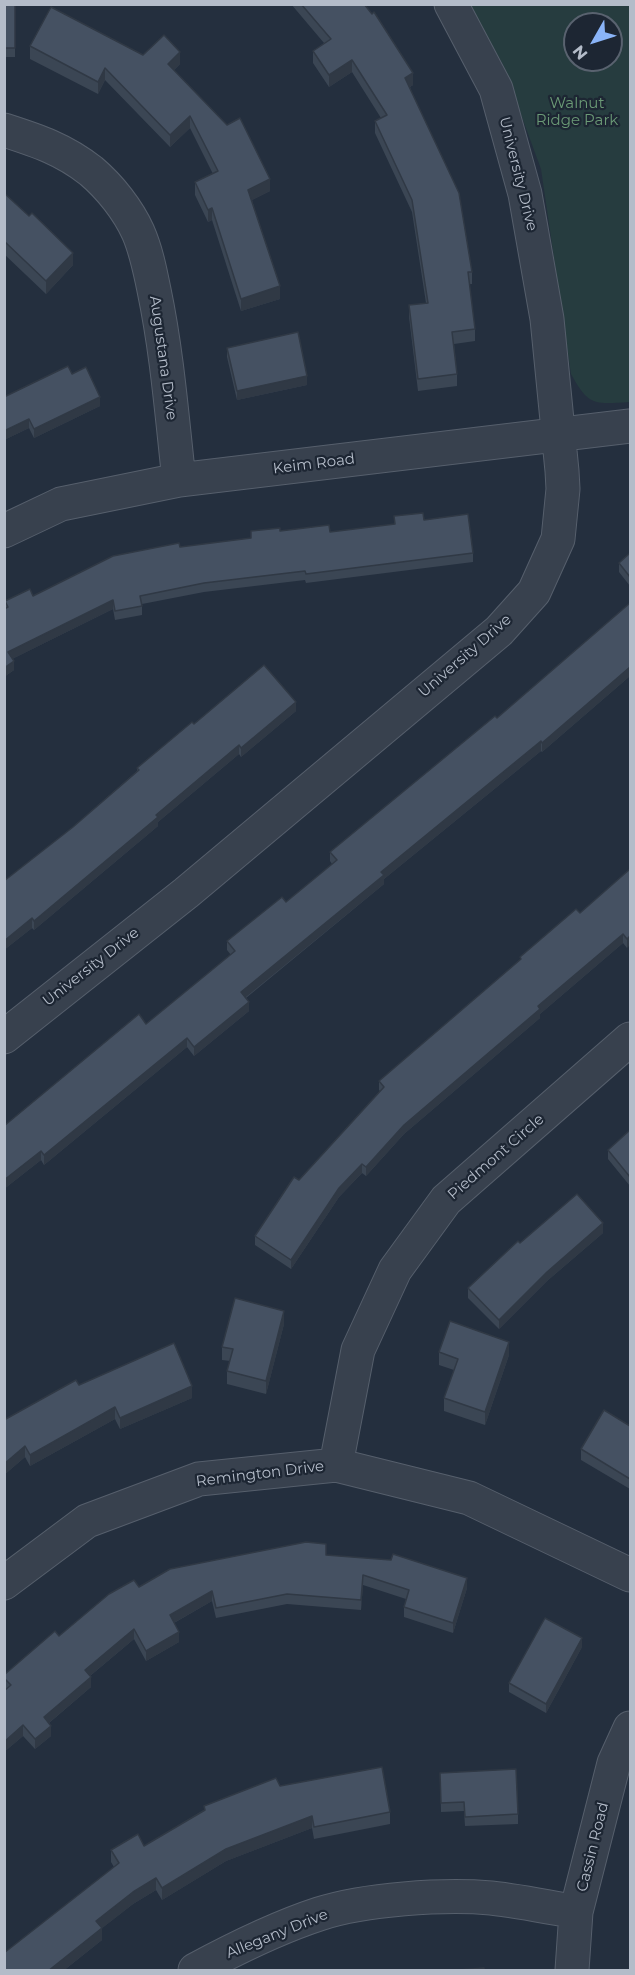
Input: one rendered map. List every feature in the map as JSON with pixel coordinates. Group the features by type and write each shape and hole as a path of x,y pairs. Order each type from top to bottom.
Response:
{"street":[{"name":"University Drive","path":"4,1037 186,893 499,631 534,592 558,539 563,489 559,435 547,319 525,194 496,89 451,4"},
{"name":"Augustana Drive","path":"4,130 49,144 93,172 113,193 138,232 146,254 162,328 179,480"},
{"name":"Keim Road","path":"4,531 61,504 179,480 630,426"},
{"name":"Piedmont Circle","path":"336,1465 358,1350 395,1270 446,1200 630,1039"},
{"name":"Remington Drive","path":"4,1583 87,1521 198,1479 336,1465 469,1498 630,1575"},
{"name":"Cassin Road","path":"572,1971 576,1912 614,1763 630,1728"},
{"name":"Allegany Drive","path":"195,1971 273,1932 320,1913 377,1902 433,1898 490,1898 576,1912"}],"green space":[{"name":"Walnut Ridge Park","path":"469,5 630,5 630,402 601,403 594,401 583,393 571,374 541,169 502,63"}],"building":[{"path":"4,4 15,4 15,48 4,48"},
{"path":"301,4 364,4 372,14 374,12 413,73 405,78 459,193 472,272 468,272 475,329 452,332 457,374 418,379 409,305 428,303 412,200 375,121 387,115 352,60 329,75 313,51 331,39"},
{"path":"51,7 143,55 164,35 180,52 168,64 227,125 240,118 270,179 248,190 280,286 241,299 212,208 208,210 195,182 218,171 190,116 170,135 105,68 98,82 30,46"},
{"path":"4,193 29,216 32,213 73,253 46,281 4,241"},
{"path":"298,332 307,376 237,391 227,348"},
{"path":"68,366 72,374 86,367 100,397 34,429 29,419 4,431 4,397"},
{"path":"423,513 424,520 468,514 473,553 306,574 305,571 204,583 140,596 142,606 115,611 113,600 8,652 14,661 4,668 4,609 8,607 5,601 30,589 33,596 113,556 179,543 180,547 251,538 251,531 280,528 280,531 329,525 330,532 395,524 394,516"},
{"path":"630,553 630,577 619,563"},
{"path":"630,603 630,667 542,743 541,741 381,872 384,875 241,992 249,1002 194,1047 187,1038 44,1155 41,1151 4,1180 4,1126 139,1014 146,1024 235,951 227,941 282,897 286,902 337,860 330,852 495,716 497,718"},
{"path":"264,665 296,702 241,748 239,745 156,815 158,817 34,921 32,918 4,941 4,881 73,827 139,770 137,768"},
{"path":"630,869 630,936 627,939 623,934 538,1006 540,1009 404,1125 366,1167 362,1164 339,1188 291,1260 255,1236 294,1177 299,1180 384,1087 379,1081 576,909 580,913"},
{"path":"630,1130 630,1177 608,1150"},
{"path":"577,1194 603,1223 547,1272 499,1320 468,1288 518,1241 520,1243"},
{"path":"235,1298 284,1311 266,1381 227,1371 233,1349 222,1347"},
{"path":"450,1321 509,1342 485,1412 444,1398 458,1359 439,1352"},
{"path":"174,1343 192,1386 120,1418 115,1407 30,1455 25,1446 4,1464 4,1420 76,1380 79,1385"},
{"path":"604,1410 630,1426 630,1479 581,1449"},
{"path":"306,1542 326,1544 326,1555 391,1560 393,1554 467,1578 453,1623 404,1607 409,1590 363,1575 361,1600 287,1594 216,1608 212,1591 170,1615 179,1632 146,1651 134,1629 85,1670 91,1677 44,1717 51,1726 35,1739 23,1725 4,1742 4,1691 11,1685 4,1675 55,1631 59,1636 109,1594 134,1580 139,1587 170,1569"},
{"path":"545,1618 582,1638 546,1704 509,1683"},
{"path":"382,1767 390,1812 314,1827 312,1816 226,1849 162,1888 156,1878 133,1892 96,1921 102,1928 48,1971 4,1971 4,1953 119,1863 111,1850 138,1834 144,1846 205,1810 204,1806 276,1778 280,1786"},
{"path":"516,1769 518,1814 465,1817 464,1802 441,1803 440,1773"},
{"path":"484,1968 484,1971 446,1971"}]}
